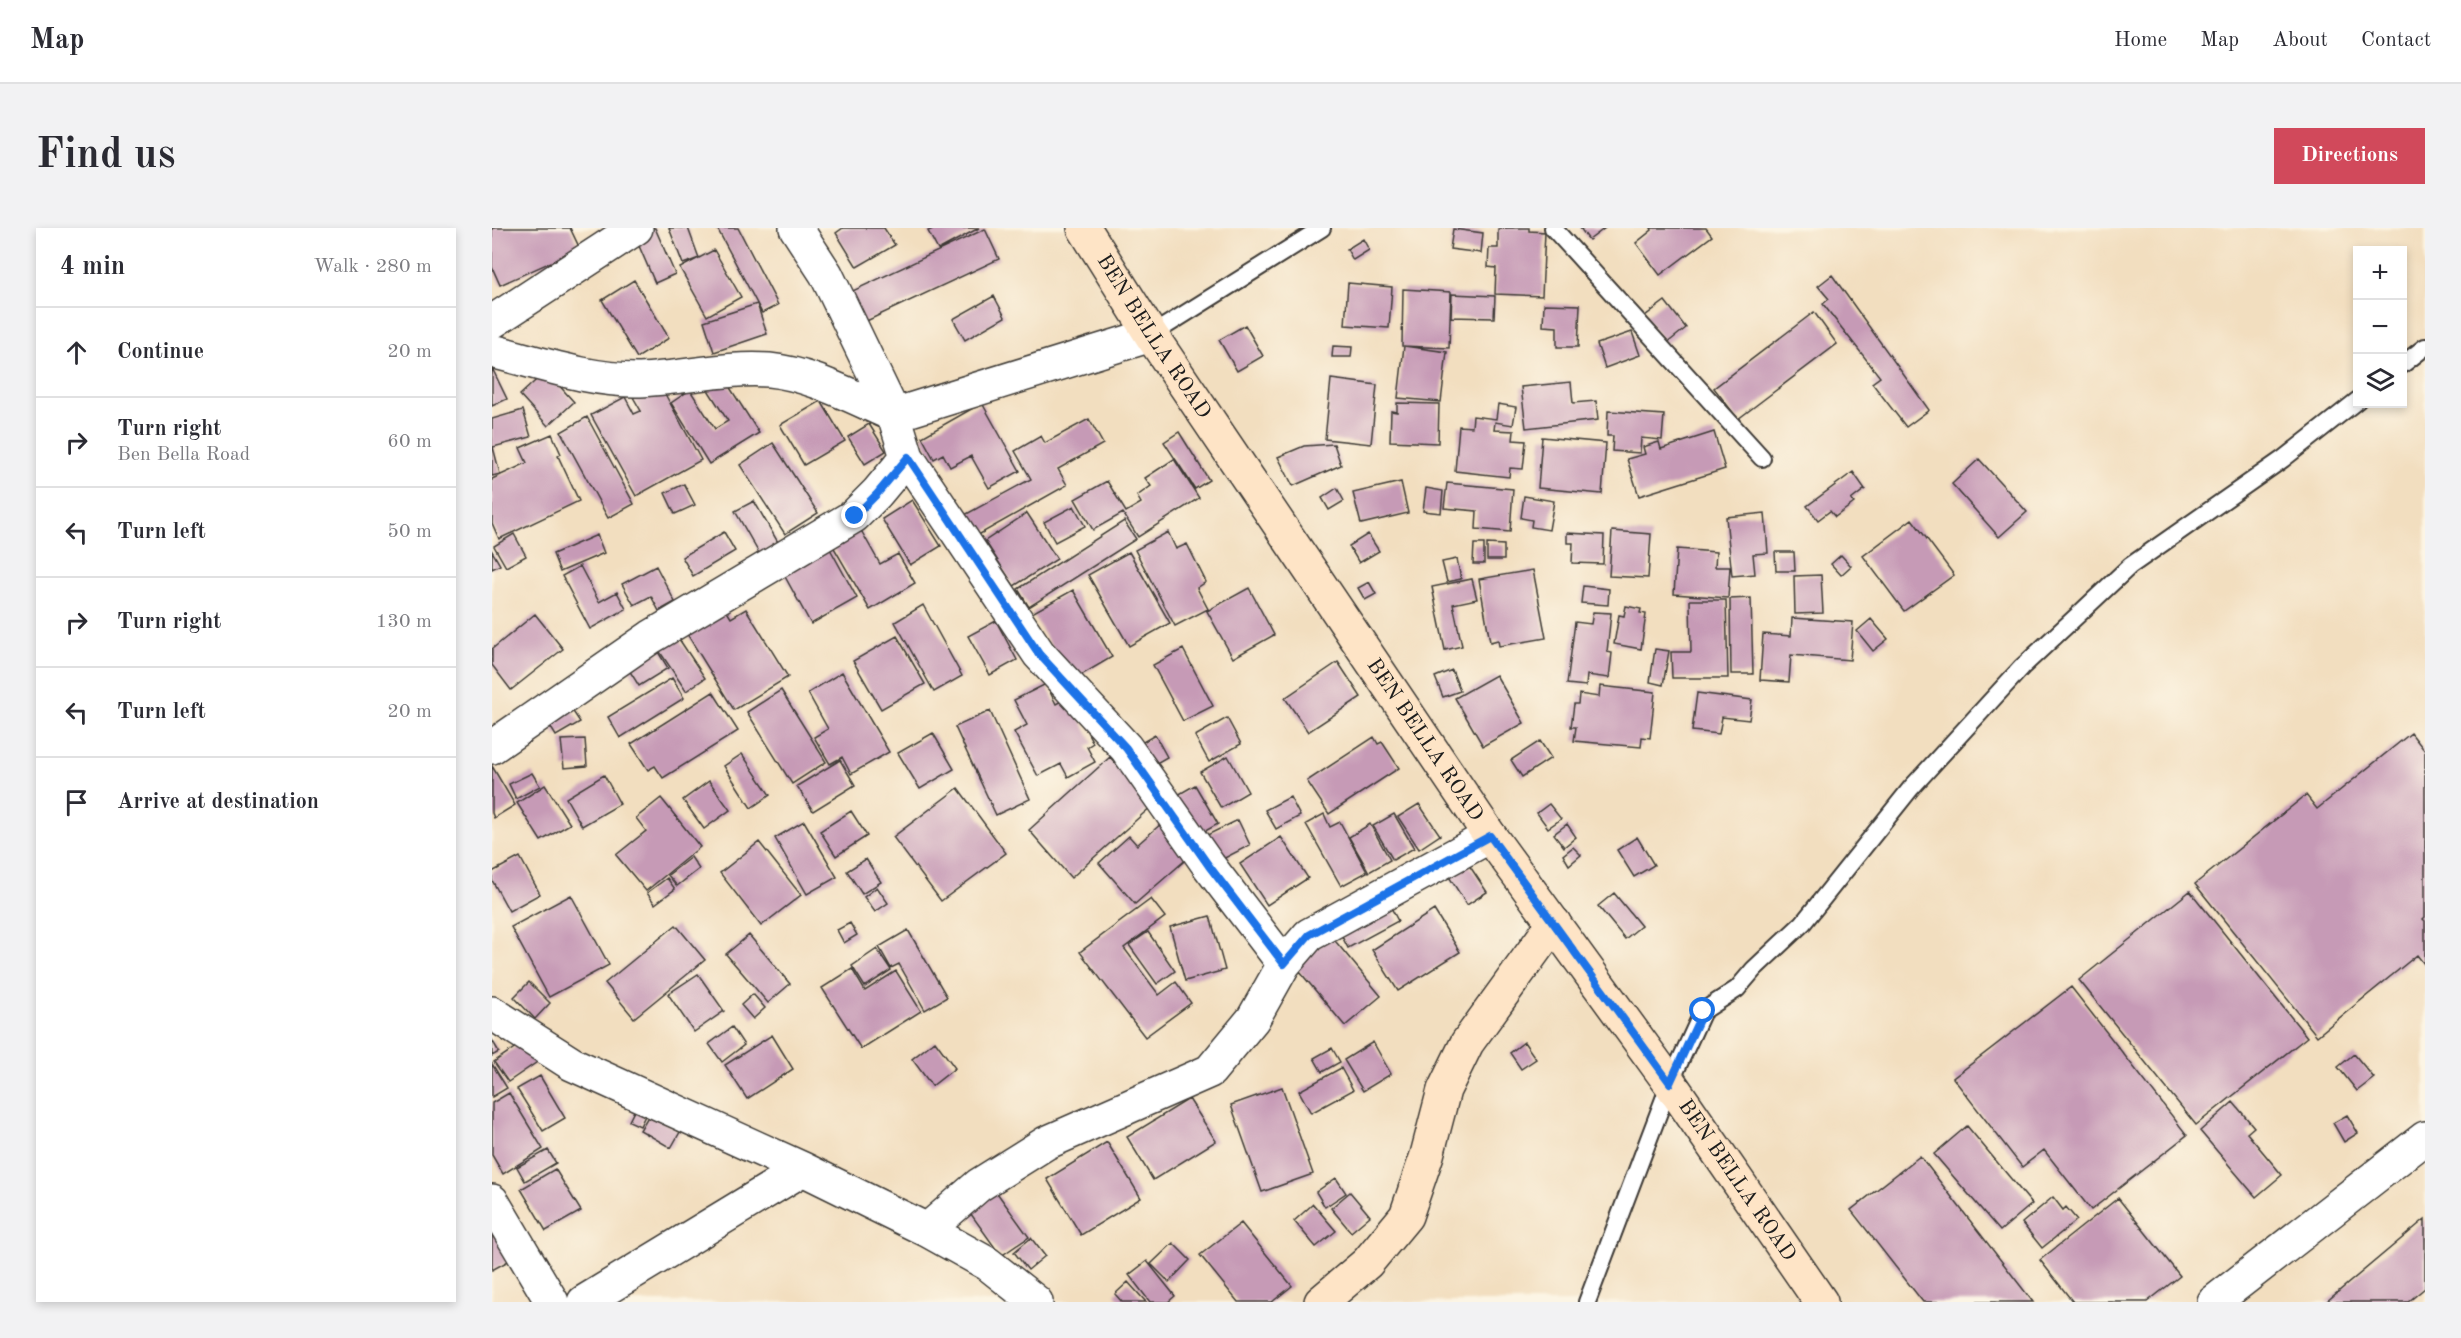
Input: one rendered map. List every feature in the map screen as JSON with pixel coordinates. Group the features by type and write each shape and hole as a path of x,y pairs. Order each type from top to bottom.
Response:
{"main road":[{"name":"BEN BELLA ROAD","path":"1084,228 1150,335 1490,836 1670,1083 1821,1302"},
{"path":"1321,1302 1367,1263 1406,1216 1427,1155 1444,1090 1467,1043 1554,923"}],"street":[{"path":"492,322 636,228"},
{"path":"796,228 826,273 894,415 908,457 1039,654 1126,748 1209,866 1284,964"},
{"path":"492,351 598,377 640,380 716,372 769,370 813,381 894,415 1150,335"},
{"path":"492,747 651,638 855,516 908,457"},
{"path":"927,1230 979,1185 1046,1143 1210,1071 1252,1019 1284,964 1309,935 1490,836"},
{"path":"492,1013 572,1064 803,1169 927,1230 988,1264 1036,1302"},
{"path":"2214,1302 2425,1138"},
{"path":"584,1302 803,1169"},
{"path":"492,1201 552,1302"}],"lane":[{"path":"1150,335 1322,228"},
{"path":"1553,228 1762,458"},
{"path":"2407,362 2425,347"},
{"path":"1587,1302 1670,1083 1703,1011 1737,989 1754,969 1803,923 1911,788 2022,667 2130,566 2283,459 2353,404"}],"building":[{"path":"492,228 570,228 580,249 500,285 492,267"},
{"path":"641,228 655,228 675,274 655,283 633,232"},
{"path":"669,228 688,228 699,258 683,264"},
{"path":"717,228 738,228 778,305 762,313"},
{"path":"843,228 884,228 895,245 857,267 836,233"},
{"path":"935,228 979,228 938,250 928,231"},
{"path":"1529,228 1529,231 1545,232 1542,296 1495,294 1496,268 1488,267 1489,248 1498,248 1498,229"},
{"path":"1580,228 1605,228 1589,240"},
{"path":"1651,228 1706,228 1712,236 1660,275 1636,243 1652,230"},
{"path":"985,229 999,259 858,325 844,295"},
{"path":"1453,229 1483,233 1481,253 1450,249"},
{"path":"1363,239 1369,250 1353,260 1347,249"},
{"path":"714,250 741,297 707,316 680,268"},
{"path":"1832,275 1929,410 1906,427 1872,383 1880,377 1823,304 1829,299 1818,286"},
{"path":"634,280 669,338 637,358 602,300"},
{"path":"1348,283 1392,287 1389,328 1345,325"},
{"path":"1403,289 1451,292 1449,348 1402,346"},
{"path":"1452,294 1495,296 1494,318 1451,317"},
{"path":"994,296 1005,317 965,340 953,319"},
{"path":"1665,301 1686,328 1666,344 1645,316"},
{"path":"757,304 767,334 714,352 704,321"},
{"path":"1544,304 1580,305 1578,347 1557,347 1557,327 1543,326"},
{"path":"1814,312 1837,344 1738,419 1714,388"},
{"path":"1245,325 1263,356 1237,371 1219,340"},
{"path":"1632,332 1640,355 1605,368 1597,344"},
{"path":"1333,346 1352,347 1351,357 1332,357"},
{"path":"1404,346 1447,352 1441,402 1398,398"},
{"path":"492,368 507,399 492,406"},
{"path":"546,371 574,402 548,426 520,395"},
{"path":"720,372 759,433 709,464 671,403 690,390 715,429 728,421 703,382"},
{"path":"1331,379 1377,385 1371,444 1325,439"},
{"path":"1571,382 1573,403 1596,401 1598,420 1526,428 1521,387"},
{"path":"659,383 701,460 636,496 591,415 625,397 634,414 641,411 633,397"},
{"path":"821,401 845,441 804,465 780,425"},
{"path":"982,403 1020,471 989,488 971,456 950,467 943,454 934,459 922,437"},
{"path":"1397,403 1439,404 1438,443 1390,441 1391,411 1397,412"},
{"path":"1498,404 1516,407 1513,425 1495,422 1494,430 1514,431 1513,440 1526,441 1523,469 1510,468 1509,477 1455,471 1459,426 1472,427 1473,416 1496,419"},
{"path":"523,410 531,437 493,447 500,474 492,476 492,419"},
{"path":"1608,411 1664,415 1662,440 1641,438 1640,453 1612,451 1613,436 1607,436"},
{"path":"587,417 634,504 608,518 561,432"},
{"path":"1089,419 1103,444 1058,469 1067,485 973,538 961,517 1031,479 1015,451 1041,436 1045,443"},
{"path":"869,424 886,451 865,464 848,437"},
{"path":"1179,432 1209,480 1195,489 1164,442"},
{"path":"1714,432 1725,469 1639,496 1627,459 1645,454 1643,447 1659,442 1661,449"},
{"path":"552,434 561,454 558,456 579,501 499,539 492,523 492,479 527,463 520,448"},
{"path":"1542,437 1606,443 1602,494 1538,488"},
{"path":"773,443 818,513 785,534 740,465"},
{"path":"1334,444 1341,465 1293,486 1278,457 1304,446"},
{"path":"1174,459 1199,498 1138,537 1123,513 1093,530 1075,499 1107,481 1126,512 1141,503 1137,496 1151,486 1145,478"},
{"path":"1979,459 2027,512 1999,537 1952,484"},
{"path":"1853,472 1865,489 1851,500 1854,503 1835,517 1830,511 1818,520 1807,506"},
{"path":"1401,482 1408,513 1361,524 1353,493"},
{"path":"1447,483 1513,489 1510,532 1476,529 1477,511 1444,508"},
{"path":"684,484 695,505 675,514 665,493"},
{"path":"1337,488 1344,501 1329,510 1322,498"},
{"path":"1426,488 1443,491 1441,513 1423,511"},
{"path":"1524,496 1554,501 1549,530 1531,527 1532,520 1521,518"},
{"path":"912,500 941,546 910,565 882,519"},
{"path":"754,501 779,544 760,555 735,511"},
{"path":"1074,506 1085,526 1055,542 1044,522"},
{"path":"1027,513 1057,559 1014,586 985,541"},
{"path":"1765,513 1768,553 1753,554 1755,574 1732,576 1726,517"},
{"path":"1912,519 1954,575 1904,611 1863,556"},
{"path":"1124,521 1136,539 1029,607 1018,589"},
{"path":"858,525 880,564 898,554 915,583 870,610 830,541"},
{"path":"1612,531 1651,534 1648,578 1609,576"},
{"path":"724,532 735,551 693,576 682,557"},
{"path":"1168,532 1176,549 1187,544 1206,582 1197,588 1208,609 1175,626 1135,550"},
{"path":"1567,533 1604,535 1603,564 1572,563 1573,543 1567,543"},
{"path":"514,534 526,556 506,567 494,546"},
{"path":"1368,534 1379,551 1359,563 1349,546"},
{"path":"597,535 604,553 560,572 553,554"},
{"path":"1474,544 1484,544 1484,564 1473,564"},
{"path":"1487,544 1504,545 1504,560 1487,560"},
{"path":"829,547 857,598 811,624 783,573"},
{"path":"1677,549 1716,552 1715,567 1730,567 1728,598 1674,594"},
{"path":"492,551 500,565 492,569"},
{"path":"1129,552 1170,623 1129,646 1088,575"},
{"path":"1775,552 1794,552 1795,571 1776,571"},
{"path":"1841,555 1851,566 1841,575 1831,564"},
{"path":"1457,559 1461,579 1447,582 1442,562"},
{"path":"580,566 599,602 617,592 626,609 590,629 562,576"},
{"path":"656,566 675,602 659,611 651,596 634,605 622,584"},
{"path":"1533,570 1546,638 1499,646 1498,640 1490,642 1479,579"},
{"path":"1821,575 1823,613 1795,614 1794,576"},
{"path":"1472,579 1477,599 1453,604 1462,646 1445,650 1432,587"},
{"path":"1369,582 1376,594 1365,600 1358,588"},
{"path":"1583,586 1609,589 1608,605 1581,603"},
{"path":"1249,588 1274,635 1233,658 1207,611"},
{"path":"1073,590 1112,657 1071,681 1032,613"},
{"path":"1751,598 1753,674 1731,674 1730,599"},
{"path":"1690,600 1726,600 1728,678 1672,678 1671,652 1691,652"},
{"path":"723,605 731,618 746,609 788,677 734,710 684,629"},
{"path":"923,605 962,676 934,692 895,622"},
{"path":"1626,606 1641,609 1640,613 1646,614 1641,649 1614,644 1619,615 1624,616"},
{"path":"1593,612 1611,613 1607,652 1612,653 1609,678 1587,675 1586,686 1567,684 1575,622 1591,624"},
{"path":"535,614 563,649 511,690 492,665 492,649"},
{"path":"1792,618 1853,622 1850,660 1791,655 1789,682 1760,680 1763,634 1791,636"},
{"path":"1871,619 1888,639 1873,651 1857,631"},
{"path":"996,621 1017,660 990,675 968,636"},
{"path":"675,633 705,678 686,691 656,646"},
{"path":"897,636 925,684 881,709 853,661"},
{"path":"655,647 668,668 639,686 626,665"},
{"path":"1183,649 1213,706 1183,721 1153,665"},
{"path":"1655,649 1669,651 1663,685 1650,682"},
{"path":"1338,662 1361,697 1308,732 1285,698"},
{"path":"1452,670 1460,691 1443,697 1435,677"},
{"path":"842,672 889,752 851,774 842,757 830,764 814,737 828,729 808,693"},
{"path":"1496,675 1524,723 1483,746 1455,698"},
{"path":"672,678 684,698 620,738 608,717"},
{"path":"1046,684 1056,704 1069,697 1093,743 1087,747 1095,762 1068,777 1061,764 1038,776 1014,732 1027,725 1014,700"},
{"path":"1600,686 1655,692 1650,738 1642,737 1641,747 1574,741 1576,727 1571,727 1574,704 1578,704 1579,694 1599,697"},
{"path":"781,690 826,762 792,784 747,712"},
{"path":"713,692 738,731 663,778 655,766 648,770 631,744"},
{"path":"1697,693 1752,700 1749,720 1722,717 1719,734 1692,731"},
{"path":"568,704 580,722 556,736 545,718"},
{"path":"990,711 1030,799 996,815 955,727"},
{"path":"1227,718 1241,744 1209,762 1195,736"},
{"path":"933,733 954,769 920,789 898,753"},
{"path":"2411,733 2425,751 2425,917 2423,919 2425,921 2425,965 2417,955 2317,1036 2195,884 2306,795 2317,809"},
{"path":"1155,735 1167,757 1146,769 1134,747"},
{"path":"1374,737 1378,744 1382,742 1399,768 1329,814 1307,781"},
{"path":"585,739 587,766 564,768 561,740"},
{"path":"1540,741 1551,758 1522,777 1511,760"},
{"path":"742,754 770,795 751,808 724,766"},
{"path":"1228,756 1248,792 1221,808 1200,772"},
{"path":"1110,757 1153,805 1071,878 1029,830"},
{"path":"840,760 855,785 813,811 797,786"},
{"path":"492,766 515,805 494,818 492,813"},
{"path":"532,773 540,786 516,799 509,784"},
{"path":"604,775 620,804 582,826 566,798"},
{"path":"709,781 730,810 704,829 683,800"},
{"path":"545,785 570,824 541,841 517,803"},
{"path":"1195,785 1218,824 1191,839 1169,800"},
{"path":"958,788 1006,853 941,901 893,837"},
{"path":"1290,797 1300,816 1276,829 1265,810"},
{"path":"661,798 700,847 646,891 616,855 646,831 636,818"},
{"path":"1419,804 1440,835 1419,849 1398,817"},
{"path":"1549,804 1561,819 1548,828 1537,813"},
{"path":"851,811 867,836 836,856 820,831"},
{"path":"1324,814 1330,827 1340,822 1367,872 1341,886 1306,824"},
{"path":"1394,814 1414,848 1393,860 1373,826"},
{"path":"1238,820 1250,845 1215,863 1201,838"},
{"path":"804,821 837,877 807,894 775,838"},
{"path":"1162,823 1190,856 1135,904 1099,863 1129,836 1137,845"},
{"path":"1370,824 1390,860 1369,872 1349,837"},
{"path":"1567,824 1576,837 1564,847 1554,834"},
{"path":"1281,837 1308,878 1267,905 1240,864"},
{"path":"1637,837 1654,865 1634,877 1617,850"},
{"path":"759,842 801,895 761,926 720,873"},
{"path":"1573,847 1581,855 1569,865 1563,855"},
{"path":"520,857 540,894 509,911 492,880 492,872"},
{"path":"691,857 699,869 677,886 668,875"},
{"path":"866,859 881,882 862,894 847,871"},
{"path":"1465,859 1487,892 1467,905 1446,872"},
{"path":"667,878 675,889 655,904 647,893"},
{"path":"877,887 888,903 875,912 864,897"},
{"path":"2190,891 2307,1037 2196,1125 2079,980"},
{"path":"1614,893 1641,926 1625,939 1598,906"},
{"path":"571,895 609,965 549,997 511,927"},
{"path":"1151,899 1165,917 1124,948 1159,995 1176,982 1191,1003 1145,1037 1080,952"},
{"path":"1387,900 1398,921 1348,948 1337,927"},
{"path":"1434,910 1460,952 1398,991 1372,950"},
{"path":"1210,916 1225,970 1185,981 1170,927"},
{"path":"850,923 857,935 844,943 837,930"},
{"path":"676,925 705,960 634,1018 605,983"},
{"path":"908,930 947,997 925,1010 899,964 891,968 879,947"},
{"path":"1148,932 1175,971 1157,984 1129,945"},
{"path":"749,935 790,984 768,1003 726,954"},
{"path":"1331,936 1381,996 1345,1026 1295,966"},
{"path":"877,949 891,970 865,987 852,966"},
{"path":"852,969 865,991 896,971 921,1011 861,1049 822,988"},
{"path":"698,974 724,1011 694,1032 668,994"},
{"path":"529,982 550,1003 535,1019 514,997"},
{"path":"2071,987 2187,1135 2091,1210 2044,1150 2022,1167 1953,1078"},
{"path":"753,994 765,1008 753,1019 741,1005"},
{"path":"732,1027 744,1045 722,1062 709,1044"},
{"path":"772,1035 793,1069 747,1099 725,1065"},
{"path":"529,1038 543,1058 508,1082 494,1062"},
{"path":"492,1040 499,1052 492,1056"},
{"path":"935,1041 955,1068 932,1086 912,1059"},
{"path":"1373,1042 1391,1074 1363,1091 1344,1060"},
{"path":"1524,1042 1536,1059 1521,1069 1510,1053"},
{"path":"1332,1048 1340,1062 1322,1072 1314,1058"},
{"path":"2354,1054 2374,1078 2357,1091 2338,1067"},
{"path":"492,1064 507,1088 492,1097"},
{"path":"1341,1068 1353,1090 1311,1113 1299,1091"},
{"path":"540,1076 565,1118 543,1131 517,1089"},
{"path":"1282,1087 1313,1174 1262,1192 1231,1105"},
{"path":"509,1093 543,1149 503,1174 492,1155 492,1103"},
{"path":"1189,1099 1216,1141 1153,1180 1127,1137"},
{"path":"639,1101 649,1107 640,1126 629,1121"},
{"path":"2233,1102 2254,1127 2247,1133 2282,1175 2256,1197 2200,1131"},
{"path":"650,1113 680,1132 671,1148 640,1130"},
{"path":"2347,1115 2358,1133 2344,1142 2333,1123"},
{"path":"1967,1126 2032,1204 2000,1231 1934,1154"},
{"path":"1107,1142 1141,1198 1081,1235 1047,1179"},
{"path":"548,1150 556,1163 525,1181 517,1167"},
{"path":"1920,1156 2033,1302 1923,1302 1851,1210"},
{"path":"555,1169 581,1211 546,1231 521,1189"},
{"path":"1336,1178 1346,1193 1325,1207 1316,1192"},
{"path":"995,1190 1029,1237 1001,1256 968,1210"},
{"path":"1350,1192 1370,1216 1351,1232 1331,1208"},
{"path":"2053,1197 2063,1210 2066,1207 2077,1220 2042,1248 2022,1223"},
{"path":"2118,1198 2180,1276 2147,1302 2073,1302 2040,1260"},
{"path":"1313,1204 1336,1231 1316,1247 1294,1221"},
{"path":"2425,1219 2425,1288 2408,1302 2326,1302"},
{"path":"492,1221 514,1258 492,1270"},
{"path":"1241,1223 1292,1286 1272,1302 1238,1302 1200,1255"},
{"path":"1031,1238 1045,1256 1028,1270 1014,1252"},
{"path":"1173,1243 1190,1260 1169,1282 1151,1264"},
{"path":"1147,1261 1175,1296 1168,1302 1150,1302 1129,1275"},
{"path":"1128,1282 1146,1302 1122,1302 1115,1294"}],"route":[{"path":"855,516 908,457 1039,654 1126,748 1209,866 1284,964 1309,935 1490,836 1670,1083 1703,1011"}]}
